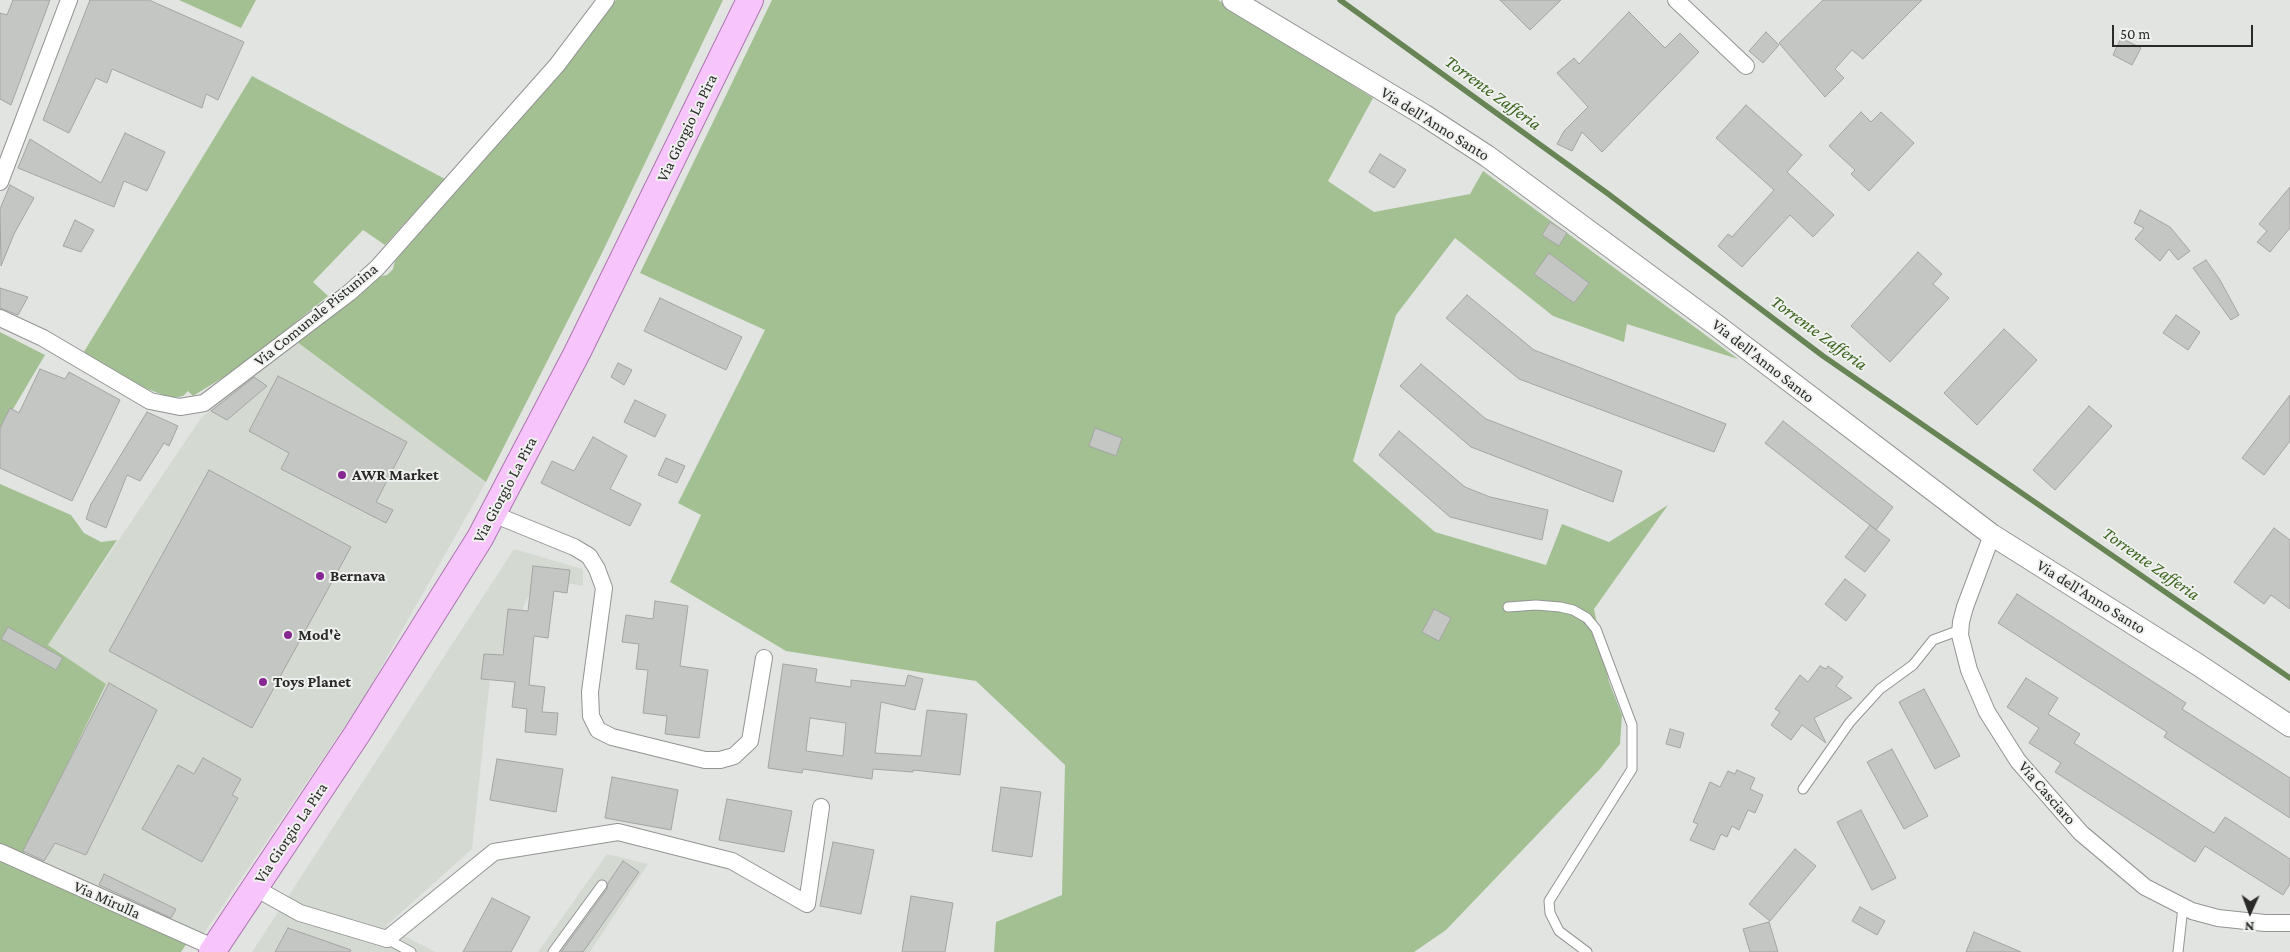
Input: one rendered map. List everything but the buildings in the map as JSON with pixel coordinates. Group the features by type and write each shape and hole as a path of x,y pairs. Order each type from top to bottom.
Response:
{"main road":[{"name":"Via Giorgio La Pira","path":"213,950 357,734 466,562 577,353 750,0"}],"street":[{"path":"0,182 69,0"},
{"name":"Via Comunale Pistunina","path":"0,318 43,338 150,401 180,407 204,403 349,293 377,268 557,65 606,0"},
{"name":"Via dell'Anno Santo","path":"1233,0 1424,115 1487,156 1716,325 1992,535 2197,664 2290,726"},
{"path":"1676,0 1746,66"},
{"path":"493,514 574,548 589,556 597,569 604,588 590,692 591,716 598,730 612,737 705,760 720,760 734,756 750,741 764,658"},
{"name":"Via Casciaro","path":"1992,535 1965,607 1960,630 1969,670 1987,712 2018,761 2081,833 2145,887 2182,906 2218,918 2265,923 2290,923"},
{"path":"255,888 300,913 387,939 494,852 618,832 732,861 807,904 820,807"},
{"name":"Via Mirulla","path":"0,852 213,950"}],"lane":[{"path":"1508,607 1536,605 1560,607 1573,610 1587,618 1596,629 1632,725 1633,756 1629,775 1564,873 1549,901 1550,913 1559,931 1587,952"},
{"path":"1803,789 1850,722 1880,689 1913,665 1933,640 1960,630"},
{"path":"554,952 602,885"},
{"path":"2178,952 2182,906"},
{"path":"387,939 411,952"}],"shaded area":[{"path":"293,339 486,482 362,701 200,939 23,856 106,684 48,645 201,418"},
{"path":"514,549 583,569 583,586 537,578 490,678 472,849 386,926 435,952 252,952"},
{"path":"607,854 648,864 590,952 538,952"}],"green space":[{"path":"179,0 256,0 241,28"},
{"path":"616,0 723,0 601,255 486,482 293,339 359,296 378,277 387,275 393,269 395,261 512,126"},
{"path":"772,0 1218,0 1373,98 1328,181 1374,212 1470,194 1483,171 1738,359 1627,324 1624,342 1553,316 1455,238 1396,315 1353,461 1435,532 1546,565 1562,524 1609,542 1668,505 1594,609 1609,682 1622,715 1620,744 1600,769 1446,930 1414,952 994,952 996,922 1062,895 1065,765 976,681 786,651 670,582 701,515 678,503 765,330 640,273"},
{"path":"252,76 445,179 385,245 363,230 313,282 328,296 243,365 193,396 188,391 183,396 172,398 125,381 82,355"},
{"path":"0,332 45,355 0,431"},
{"path":"0,484 71,515 84,533 101,542 117,540 48,645 106,684 23,856 0,844"},
{"path":"0,860 187,943 181,952 0,952"}],"waterway":[{"name":"Torrente Zafferia","path":"1340,0 1607,193 1823,356 2290,678"}],"place":[{"name":"AWR Market","path":"342,475"},
{"name":"Bernava","path":"320,576"},
{"name":"Mod'è","path":"288,635"},
{"name":"Toys Planet","path":"263,682"}]}
